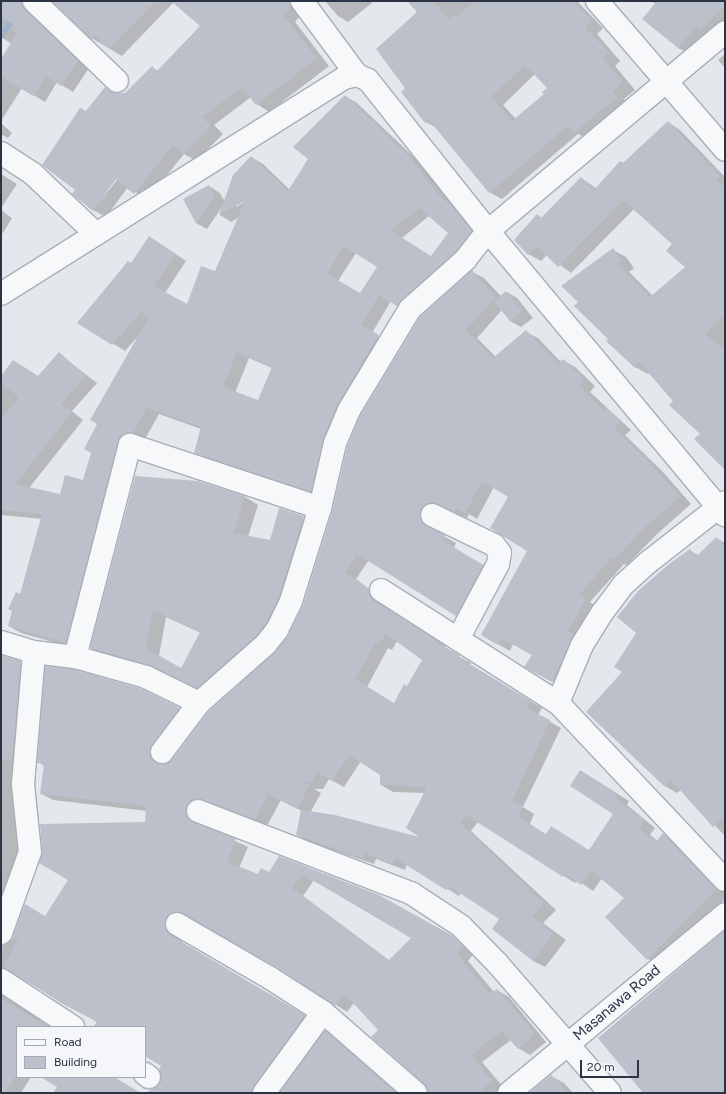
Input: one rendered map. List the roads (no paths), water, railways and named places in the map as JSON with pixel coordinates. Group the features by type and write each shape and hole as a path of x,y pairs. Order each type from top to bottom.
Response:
{"street":[{"path":"34,1 117,81"},
{"path":"302,1 358,75 368,80 488,231 723,508 646,564 624,584 602,612 582,645 558,703"},
{"path":"597,1 664,81 725,150"},
{"path":"162,752 199,703 266,644 277,630 291,601 320,508 335,442 349,410 378,358 410,309 465,260 488,231 664,81 725,32"},
{"path":"1,294 95,233 344,78 358,75"},
{"path":"1,153 33,174 95,233"},
{"path":"75,657 130,445 320,508"},
{"path":"432,515 494,545 500,553 498,564 458,639"},
{"path":"381,590 558,703 725,880"},
{"path":"1,642 34,652 75,657 146,677 199,703"},
{"path":"1,933 30,852 23,784 34,652"},
{"path":"198,811 410,893 461,926 568,1043 610,1093"},
{"name":"Masanawa Road","path":"509,1093 725,914"},
{"path":"177,924 270,978 322,1012 416,1093"},
{"path":"1,980 71,1026"},
{"path":"264,1093 322,1012"}],"waterway":[{"path":"1,36 14,17"}]}
